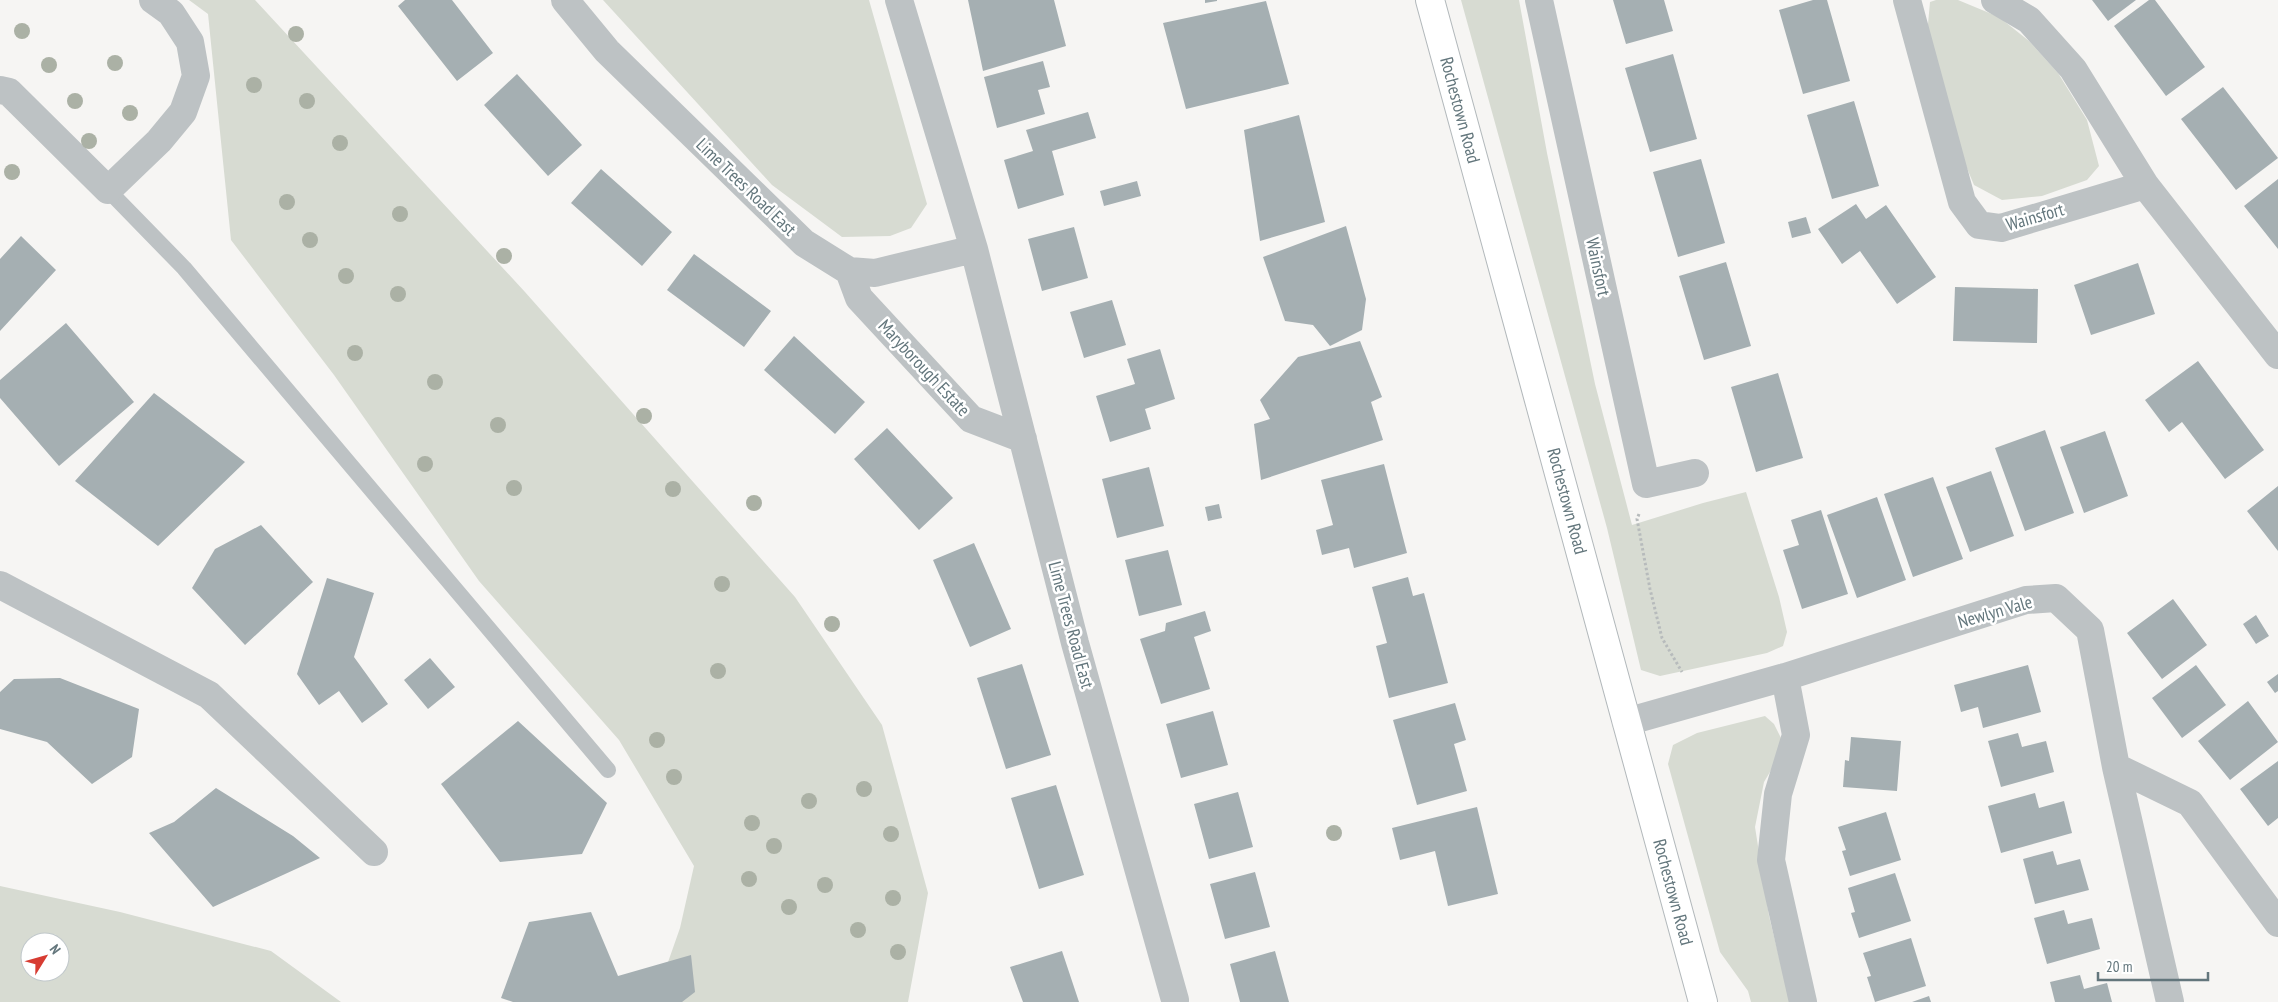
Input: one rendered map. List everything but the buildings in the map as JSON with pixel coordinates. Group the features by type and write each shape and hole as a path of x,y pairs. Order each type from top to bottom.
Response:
{"main road":[{"name":"Rochestown Road","path":"1430,0 1703,1002"}],"street":[{"path":"0,90 9,92 108,190 158,141 183,112 196,76 190,42 171,13 153,0"},
{"name":"Lime Trees Road East","path":"565,0 607,51 804,243 850,271 875,273 974,249"},
{"name":"Lime Trees Road East","path":"899,0 974,249 1075,643 1175,1000"},
{"name":"Wainsfort","path":"1539,0 1646,484"},
{"name":"Wainsfort","path":"1907,0 1962,202 1979,225 2001,228 2145,185"},
{"path":"1995,0 2029,20 2073,69 2145,185 2278,355"},
{"name":"Maryborough Estate","path":"850,271 859,298 971,419 1023,438"},
{"path":"1646,484 1695,473"},
{"path":"0,585 209,695 374,852"},
{"name":"Newlyn Vale","path":"1626,722 1785,677 2026,600 2056,598 2090,630 2116,767 2170,1002"},
{"path":"1785,677 1796,735 1778,794 1771,860 1803,1002"},
{"path":"2116,767 2190,804 2278,923"}],"lane":[{"path":"108,190 184,268 608,770"}],"path":[{"path":"1646,484 1637,519 1650,589 1662,638 1686,678"}],"shaded area":[{"path":"189,0 255,0 525,292 795,597 882,725 928,893 908,1002 654,1002 680,928 694,866 619,740 479,581 334,375 231,240 208,14"},
{"path":"603,0 869,0 927,204 911,228 890,236 842,237 772,185"},
{"path":"1461,0 1519,0 1547,153 1595,384 1632,525 1746,492 1779,597 1787,632 1783,646 1767,653 1660,676 1641,670 1607,528"},
{"path":"1936,0 1958,0 1999,17 2029,41 2058,73 2087,120 2099,166 2087,180 2042,196 2002,200 1974,185 1961,154 1927,35 1930,2"},
{"path":"1765,716 1774,724 1782,740 1779,757 1764,782 1755,827 1769,916 1790,1002 1751,1002 1748,991 1720,952 1668,764 1673,745 1697,733"},
{"path":"0,886 120,912 271,951 341,1002 0,1002"}]}
